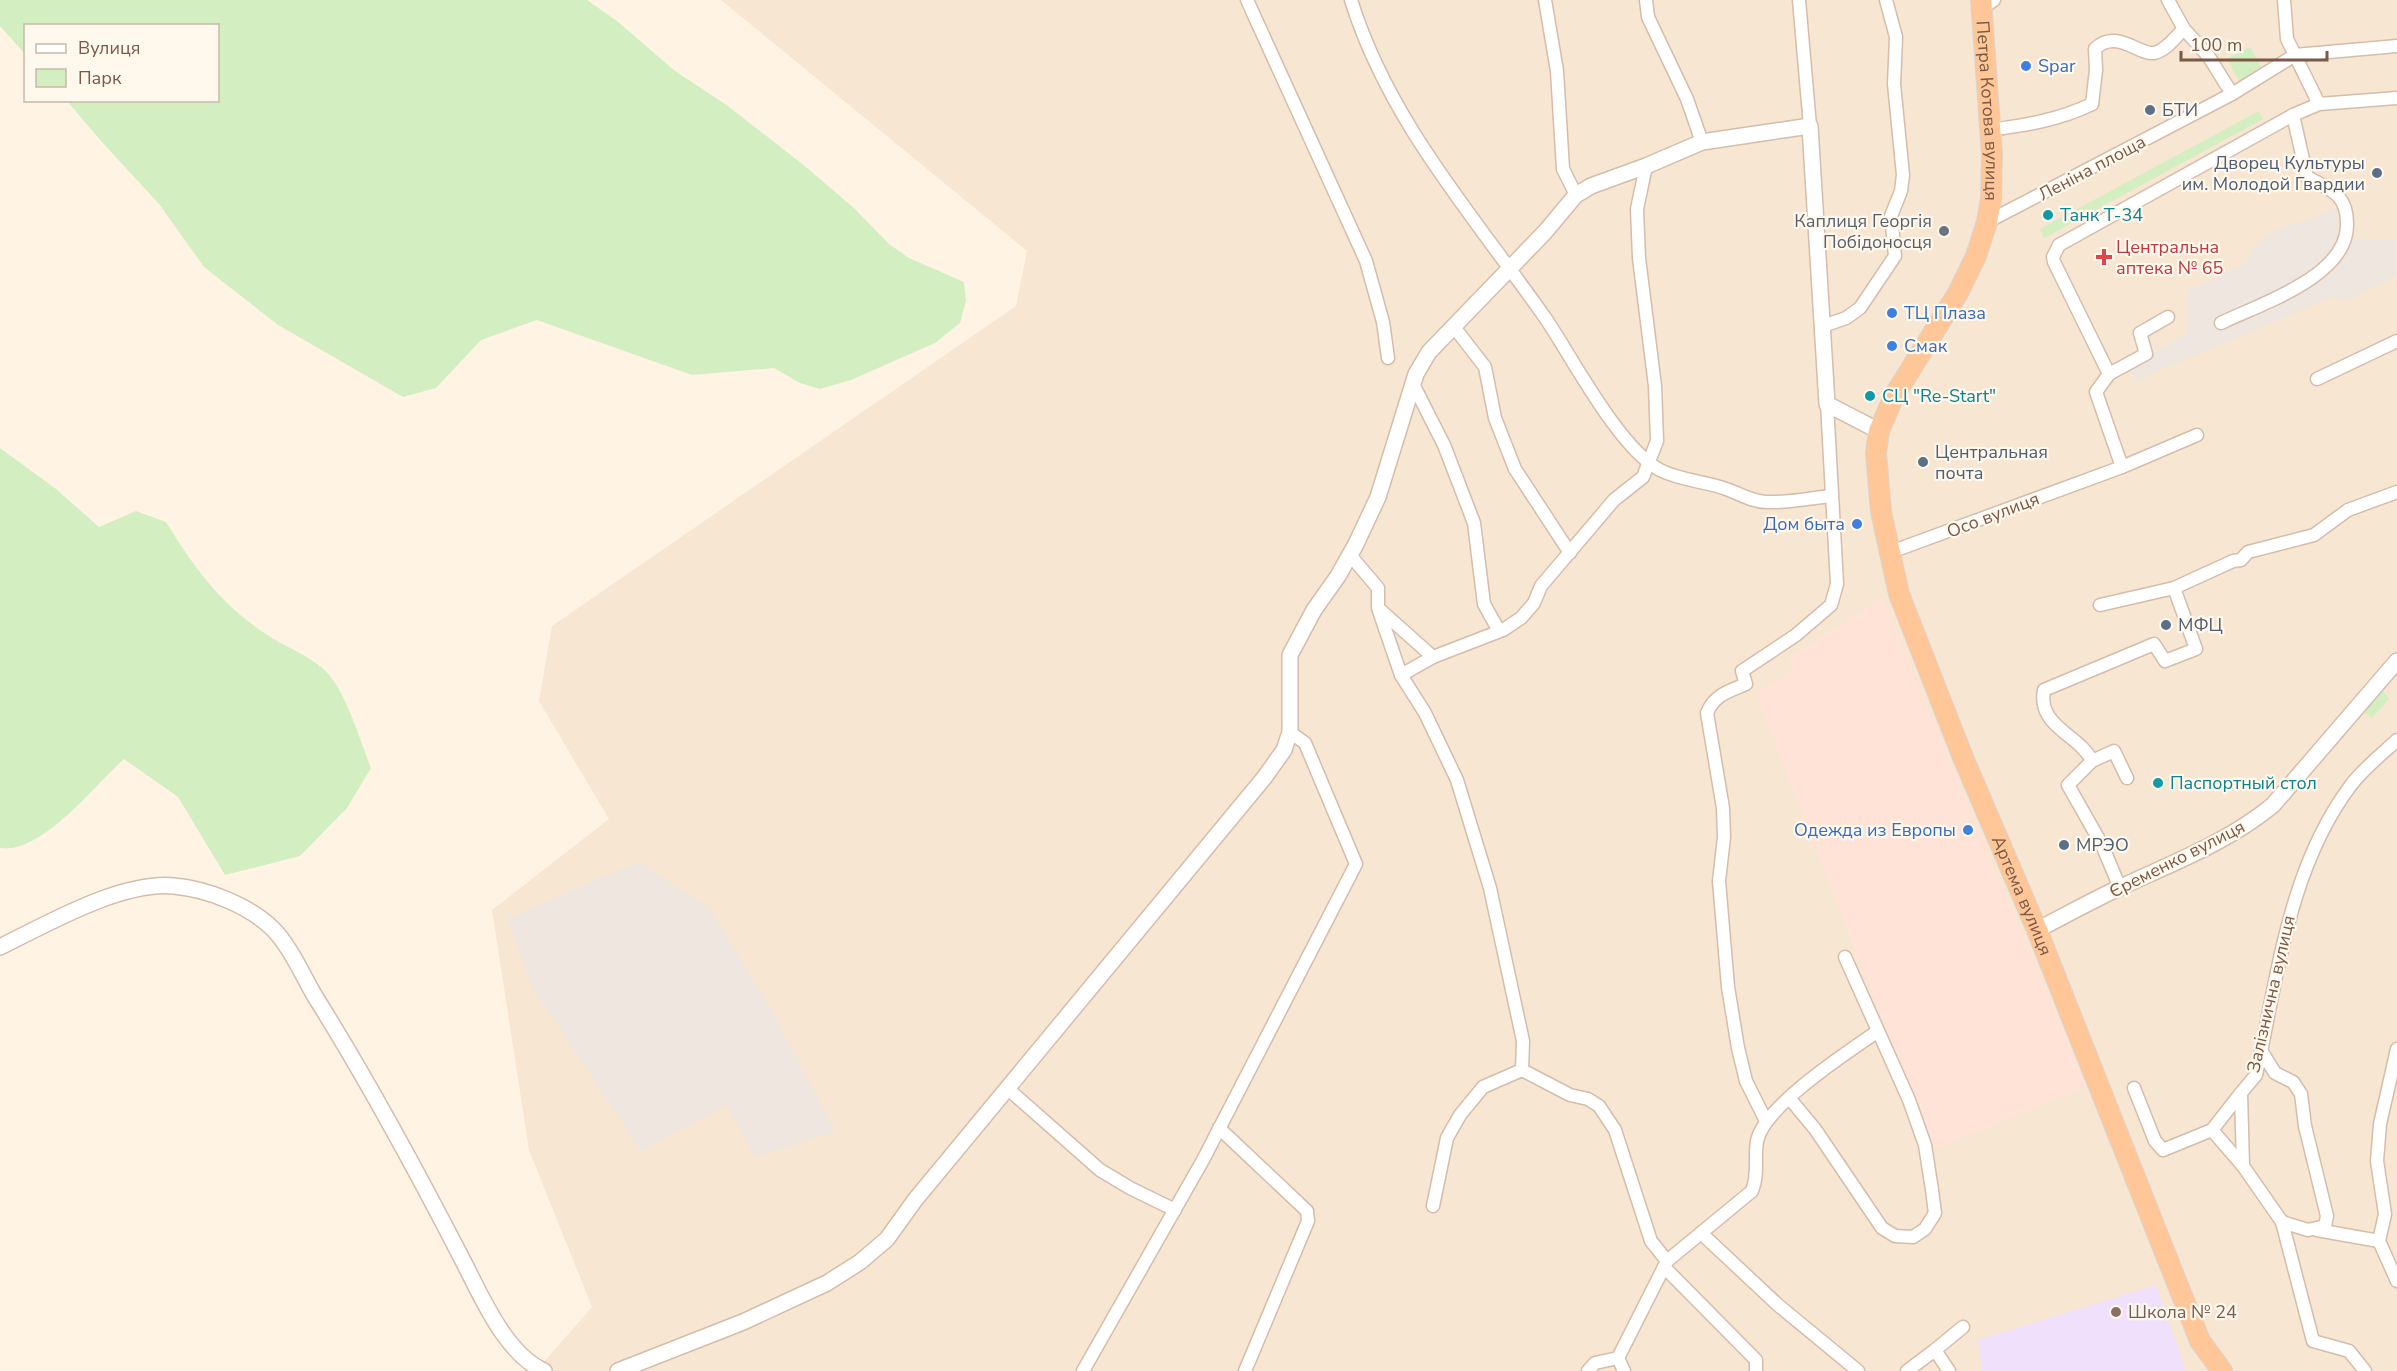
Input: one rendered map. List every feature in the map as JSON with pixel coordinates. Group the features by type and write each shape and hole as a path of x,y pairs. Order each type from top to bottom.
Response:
{"highway":[{"name":"Петра Котова вулиця","path":"1878,436 1894,396 1958,293 1976,256 1987,222 1993,169 1985,3"},
{"name":"Артема вулиця","path":"1878,436 1878,483 1888,553 1899,594 1962,755 2037,930 2200,1341 2222,1371"}],"street":[{"path":"1247,0 1366,261 1383,322 1388,358"},
{"path":"1351,0 1364,40 1396,107 1443,180 1510,269 1632,448 1660,470 1728,490 1747,499 1767,502 1831,496"},
{"path":"1545,0 1557,71 1563,169 1576,195"},
{"path":"1646,0 1648,18 1687,99 1702,142"},
{"path":"1766,1121 1746,1081 1728,987 1719,881 1724,837 1723,808 1707,713 1710,704 1718,696 1746,684 1742,671 1796,635 1831,605 1837,584 1810,126 1799,0"},
{"path":"1823,326 1846,318 1860,308 1895,256 1891,216 1901,191 1903,176 1894,96 1896,37 1886,0"},
{"path":"2168,0 2184,28 2209,57 2232,94"},
{"path":"2284,0 2287,39 2319,104"},
{"path":"1991,130 2043,122 2067,116 2092,105 2096,70 2095,49 2098,45 2109,42 2128,43 2145,53 2152,53 2161,50 2184,28"},
{"name":"Леніна площа","path":"1987,222 2232,94 2295,55 2397,46"},
{"path":"2109,374 2054,262 2053,257 2058,245 2293,115 2319,104 2397,98"},
{"path":"2221,323 2312,279 2337,257 2347,238 2347,211 2337,193 2307,177 2293,115"},
{"path":"618,1371 743,1322 827,1283 860,1262 887,1239 915,1200 1264,778 1284,750 1290,732 1290,654 1314,610 1350,555 1378,497 1413,384 1429,352 1510,269 1576,195 1591,186 1702,142 1810,126"},
{"path":"1401,675 1433,657 1498,632 1521,618 1534,603 1541,586 1614,500 1643,477 1657,441 1654,386 1639,258 1637,209 1646,166"},
{"path":"2122,467 2096,392 2109,374 2146,354 2140,333 2169,317"},
{"path":"1454,327 1485,367 1495,418 1515,469 1570,553"},
{"path":"2317,379 2397,341"},
{"path":"1413,384 1444,445 1474,523 1484,604 1498,632"},
{"path":"1827,404 1878,436"},
{"name":"Осо вулиця","path":"1888,553 2122,467 2197,435"},
{"path":"2100,605 2174,588 2233,561 2241,560 2248,552 2314,535 2323,525 2348,510 2397,492"},
{"path":"1350,555 1378,588 1378,608 1401,675 1425,713 1457,780 1490,888 1522,1041 1522,1070"},
{"path":"2092,761 2080,743 2051,721 2044,709 2044,690 2154,644 2165,661 2196,649 2174,588"},
{"path":"1378,608 1433,657"},
{"name":"Єременко вулиця","path":"2037,930 2217,843 2258,818 2273,805 2397,661"},
{"path":"1083,1371 1175,1210 1356,864 1305,743 1290,732"},
{"name":"Залізнична вулиця","path":"2243,1166 2241,1093 2256,1075 2292,906 2338,805 2352,783 2397,740"},
{"path":"2120,888 2102,845 2067,786 2092,761 2114,751 2127,778"},
{"path":"0,947 117,893 139,888 174,886 212,895 252,912 274,930 332,1024 405,1150 496,1324 535,1369"},
{"path":"1790,1099 1815,1129 1882,1228 1896,1236 1913,1238 1925,1229 1935,1213 1925,1145 1909,1100 1845,957"},
{"path":"1618,1359 1665,1264 1752,1191 1758,1176 1757,1141 1766,1121 1817,1074 1878,1031"},
{"path":"2397,1049 2379,1124 2377,1161 2385,1214 2379,1241 2397,1281"},
{"path":"2262,1052 2275,1073 2293,1082 2301,1094 2305,1126 2327,1216 2325,1226 2317,1230"},
{"path":"1433,1206 1447,1138 1460,1115 1482,1087 1522,1070"},
{"path":"1522,1070 1570,1095 1588,1099 1599,1106 1615,1130 1651,1240 1665,1264 1756,1360 1756,1371"},
{"path":"2134,1088 2155,1141 2163,1150 2212,1130 2241,1093"},
{"path":"1008,1089 1100,1170 1175,1210"},
{"path":"1219,1128 1307,1211 1308,1221 1245,1371"},
{"path":"2212,1130 2243,1166 2282,1222 2313,1341 2349,1351 2365,1371"},
{"path":"2282,1222 2379,1241"},
{"path":"1701,1233 1778,1305 1858,1371"},
{"path":"1906,1371 1963,1327"},
{"path":"1935,1350 1949,1371"},
{"path":"1588,1371 1595,1363 1618,1359"},
{"path":"1618,1359 1624,1371"}],"shaded area":[{"path":"721,0 2397,0 2397,1371 536,1371 592,1307 529,1150 492,910 609,819 539,701 552,626 1016,306 1027,251"},
{"path":"2338,208 2354,239 2397,239 2397,276 2346,301 2332,297 2135,381 2130,367 2188,333 2188,291 2245,263 2254,248 2272,232"},
{"path":"1882,598 2086,1086 1933,1150 1756,694 1793,671 1788,658"},
{"path":"638,862 708,907 771,1009 835,1132 755,1157 727,1105 641,1151 532,987 508,919"},
{"name":"Школа № 24","path":"2156,1285 2186,1371 1982,1371 1978,1340"}],"green space":[{"path":"0,0 587,0 617,21 675,71 728,106 806,167 855,209 889,244 909,258 964,282 966,301 960,323 935,343 851,380 820,389 800,383 774,368 692,375 537,320 481,340 436,388 403,397 278,325 204,267 159,204 68,102 219,102 219,24 24,24 24,53 0,26"},
{"path":"2250,47 2263,70 2240,82 2227,59"},
{"path":"2259,111 2263,119 2044,238 2040,229"},
{"path":"0,448 56,489 99,527 136,511 166,522 199,571 223,599 252,624 317,664 330,676 348,707 371,768 347,808 300,856 225,875 178,797 124,759 50,830 33,841 16,847 0,848"},
{"path":"2382,690 2389,699 2372,718 2364,712"}],"place":[{"name":"Spar","path":"2026,66"},
{"name":"БТИ","path":"2150,110"},
{"name":"Дворец Культуры им. Молодой Гвардии","path":"2377,173"},
{"name":"Танк Т-34","path":"2048,215"},
{"name":"Каплиця Георгія Побідоносця","path":"1944,231"},
{"name":"Центральна аптека № 65","path":"2104,257"},
{"name":"ТЦ Плаза","path":"1892,313"},
{"name":"Смак","path":"1892,346"},
{"name":"СЦ \"Re-Start\"","path":"1870,396"},
{"name":"Центральная почта","path":"1923,462"},
{"name":"Дом быта","path":"1857,524"},
{"name":"МФЦ","path":"2166,625"},
{"name":"Паспортный стол","path":"2158,783"},
{"name":"Одежда из Европы","path":"1968,830"},
{"name":"МРЭО","path":"2064,845"},
{"name":"Школа № 24","path":"2116,1312"}]}
